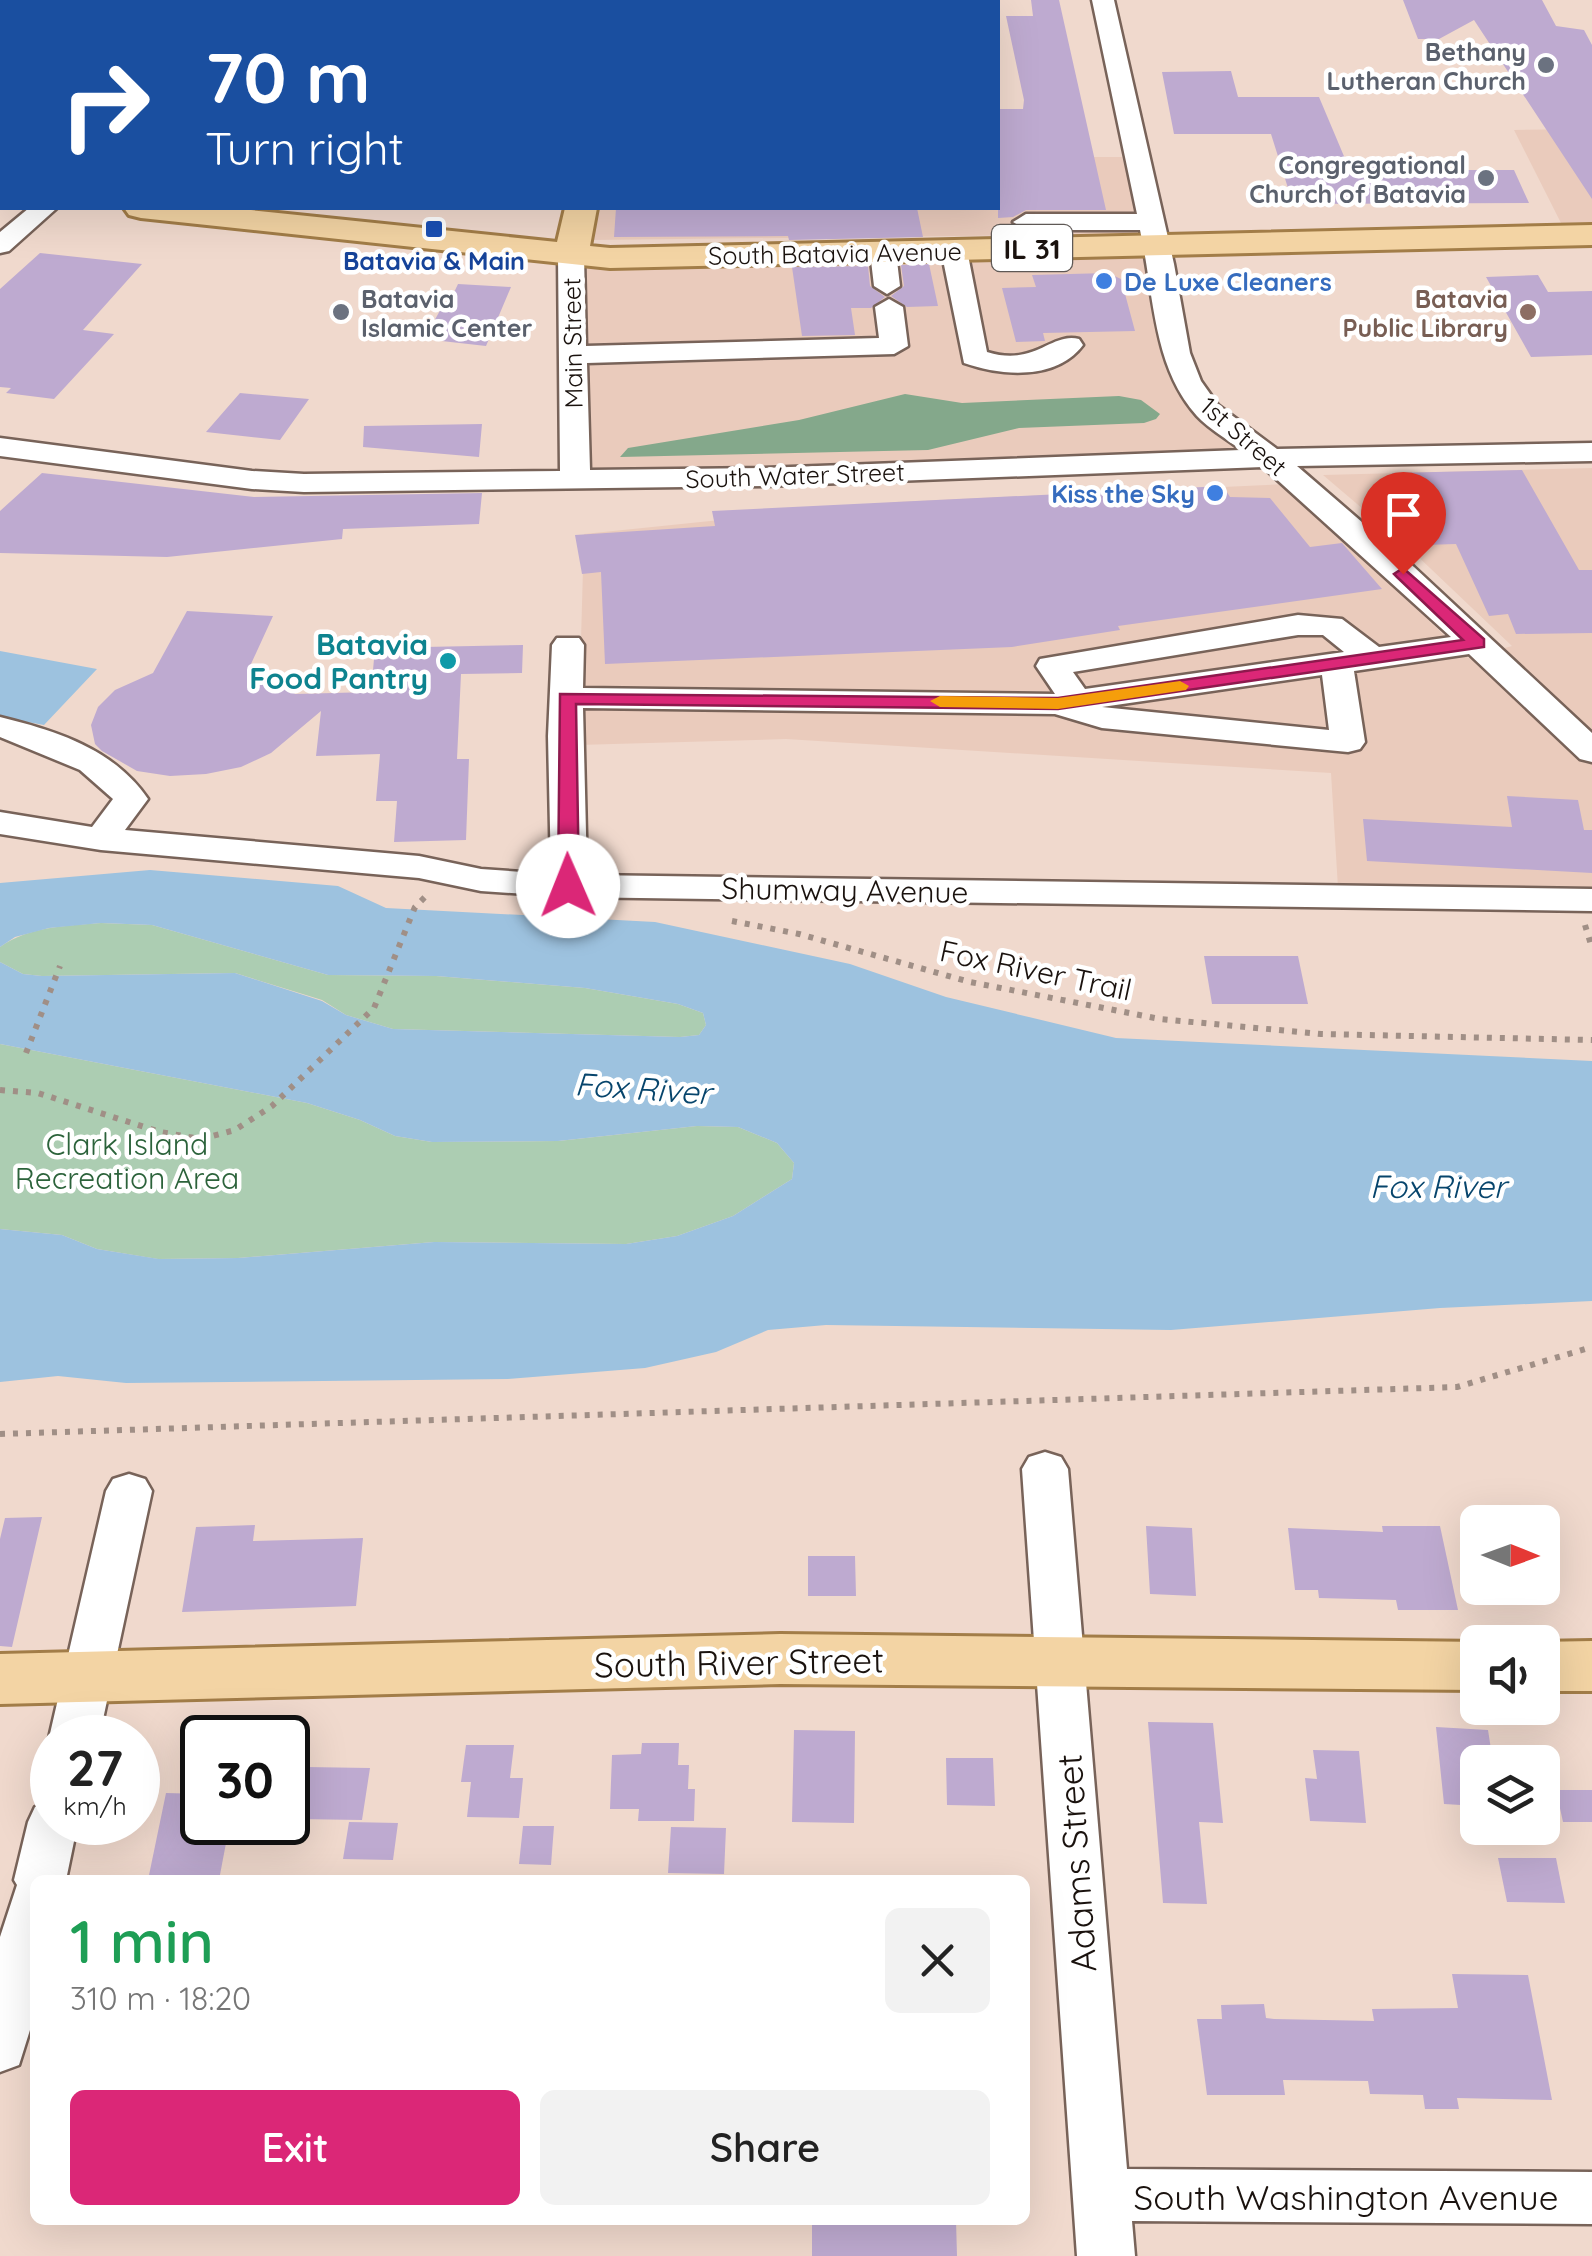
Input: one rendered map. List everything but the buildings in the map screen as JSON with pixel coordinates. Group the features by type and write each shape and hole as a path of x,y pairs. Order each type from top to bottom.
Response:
{"main road":[{"name":"South Batavia Avenue","path":"159,210 571,256 886,282 954,250 1026,225 1154,233 1592,235"},
{"name":"Main Street","path":"571,256 581,210"},
{"name":"South River Street","path":"0,1678 780,1659 1460,1665"},
{"path":"1560,1666 1592,1666"}],"street":[{"name":"1st Street","path":"1104,0 1176,353 1186,381 1208,411 1270,458 1478,643 1592,752"},
{"path":"0,245 42,210"},
{"path":"954,250 974,357 994,365 1018,365 1059,354 1069,345"},
{"name":"Main Street","path":"571,256 575,480"},
{"path":"572,355 894,346 886,282"},
{"name":"South Water Street","path":"0,447 278,482 764,478 1270,458 1592,452"},
{"path":"1337,664 1348,742 1102,718 1067,702 1052,666 1298,625 1331,626 1372,659"},
{"path":"566,698 1067,702 1478,643"},
{"path":"568,645 568,886"},
{"path":"0,727 29,733 80,756 125,787 131,799 100,840"},
{"name":"Shumway Avenue","path":"0,823 100,840 419,867 481,880 568,886 1592,900"},
{"name":"Adams Street","path":"1045,1469 1106,2256"},
{"path":"79,1715 129,1490"},
{"path":"41,1875 48,1845"},
{"path":"0,2048 30,1921"},
{"name":"South Washington Avenue","path":"1101,2195 1592,2198"}],"path":[{"path":"0,1090 38,1094 160,1132 201,1139 235,1130 272,1106 369,1015 388,983 415,907"},
{"name":"Fox River Trail","path":"723,920 842,943 908,966 1004,988 1164,1020 1292,1032 1592,1040"},
{"path":"26,1053 60,966"},
{"path":"0,1434 1457,1387 1592,1347"}],"shaded area":[{"path":"1592,129 1592,222 1561,223 1514,130"},
{"path":"1000,157 1122,157 1143,234 589,240 596,210 1000,210"},
{"path":"1147,250 1167,353 1252,456 584,473 577,263"},
{"path":"1592,468 1592,912 1584,890 1338,888 1331,773 786,739 578,745 584,534 896,502 1286,484 1468,658 1512,646 1410,549 1323,475"}],"green space":[{"path":"905,394 962,403 1119,396 1141,400 1160,414 1144,423 1019,428 928,450 620,457 628,448 799,420"},
{"path":"101,923 152,925 328,975 436,976 585,988 678,1004 703,1013 706,1025 699,1035 680,1037 393,1029 346,1015 322,1000 235,973 42,976 23,974 0,962 0,947 24,935 49,928"},
{"name":"Clark Island Recreation Area","path":"0,1044 307,1103 395,1136 432,1142 558,1141 697,1126 738,1127 777,1143 794,1163 792,1179 733,1216 677,1236 626,1244 434,1242 238,1258 158,1259 97,1249 62,1235 0,1229"}],"water":[{"path":"0,651 97,669 44,725 0,717"},
{"name":"Fox River","path":"150,870 338,886 386,908 655,922 850,964 946,997 1116,1038 1592,1061 1592,1301 1440,1308 1171,1330 826,1325 768,1330 716,1352 645,1368 508,1379 126,1383 58,1376 0,1382 0,1229 62,1235 97,1249 159,1259 238,1258 434,1242 626,1244 677,1236 733,1216 792,1179 794,1163 777,1143 738,1127 697,1126 558,1141 432,1142 395,1136 307,1103 0,1044 0,962 23,974 42,976 235,973 393,1029 680,1037 699,1035 706,1025 703,1013 678,1004 585,988 436,976 328,975 152,925 101,923 49,928 15,937 0,947 0,883"}],"slow traffic":[{"path":"940,701 1058,704 1180,686"}],"place":[{"name":"Bethany Lutheran Church","path":"1546,65"},
{"name":"Congregational Church of Batavia","path":"1486,178"},
{"name":"Batavia & Main","path":"434,229"},
{"name":"De Luxe Cleaners","path":"1104,281"},
{"name":"Batavia Islamic Center","path":"341,312"},
{"name":"Batavia Public Library","path":"1528,312"},
{"name":"Kiss the Sky","path":"1215,493"},
{"name":"Batavia Food Pantry","path":"448,661"}],"route":[{"path":"568,886 566,698 1058,704 1478,643 1403,574"}]}
